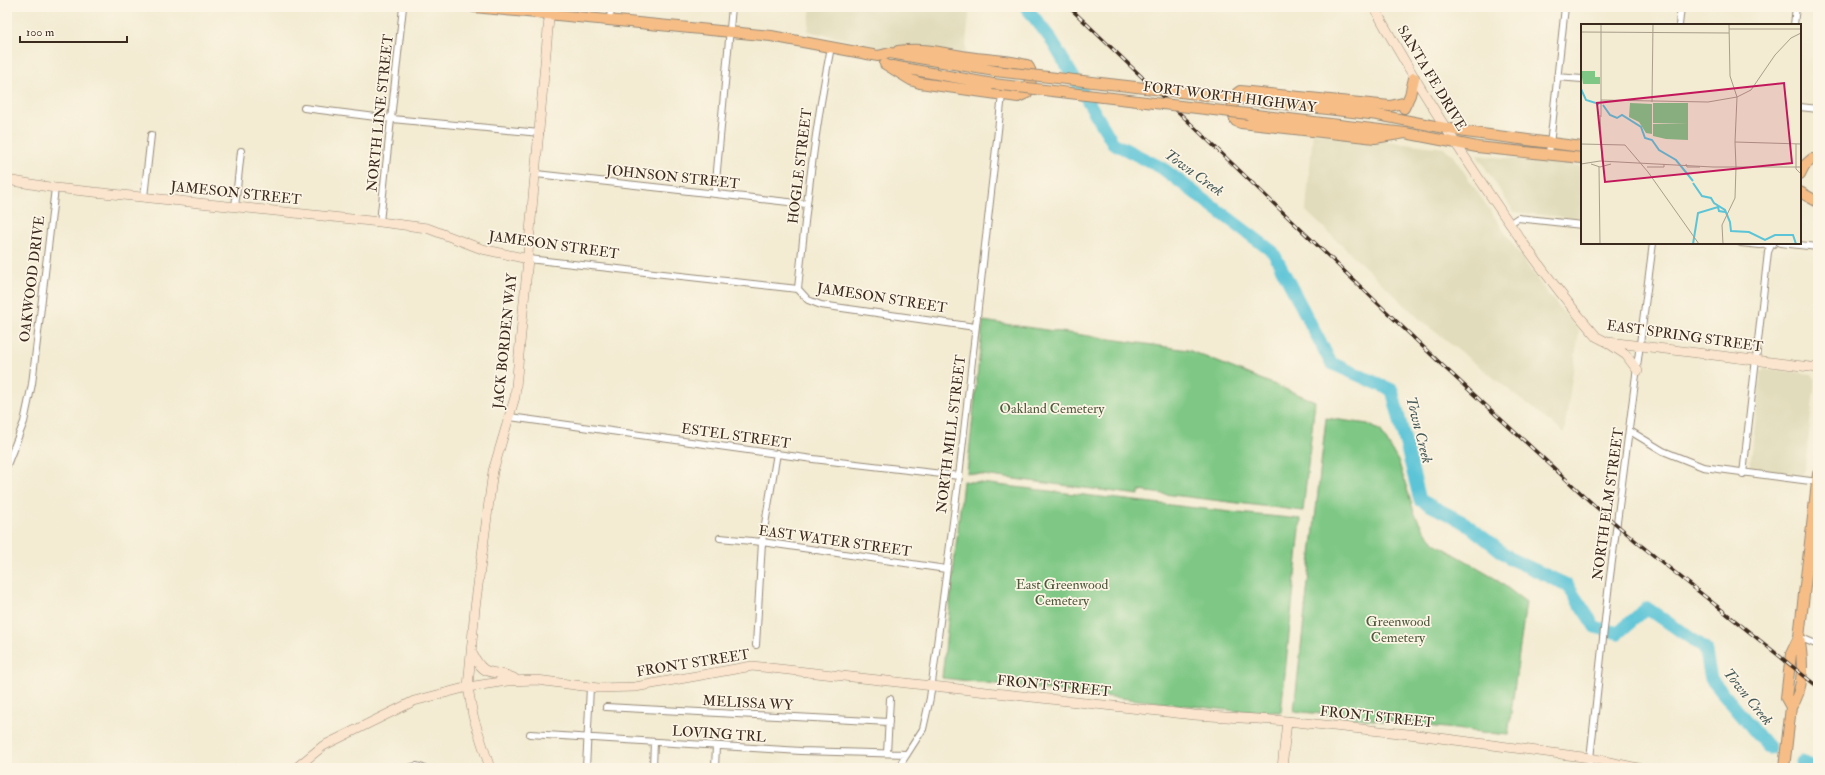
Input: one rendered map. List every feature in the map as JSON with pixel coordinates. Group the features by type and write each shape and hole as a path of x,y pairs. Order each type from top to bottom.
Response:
{"main road":[{"name":"FORT WORTH HIGHWAY","path":"474,7 550,11 610,20 729,31 791,39 878,56 890,53 994,71 1378,115 1481,135 1581,146"},
{"path":"878,56 884,64 911,80 920,83 1002,95 1018,96 1027,93 1032,73 1030,68 1021,63 968,57 934,50 915,49 890,53"},
{"name":"FORT WORTH HIGHWAY","path":"884,64 993,84 1405,133 1476,147 1581,158"},
{"path":"1378,115 1400,110 1408,102 1414,78"},
{"path":"1405,133 1375,138 1241,123 1236,121 1232,112 1234,97 1236,93 1240,91 1390,106 1408,102"},
{"path":"1801,162 1815,158"},
{"path":"1801,172 1804,166 1815,158"},
{"path":"1801,191 1818,202"},
{"path":"1784,768 1791,707 1786,698 1791,654 1800,637 1818,479"}],"street":[{"name":"NORTH LINE STREET","path":"380,222 403,7"},
{"path":"610,20 611,7"},
{"path":"715,192 732,7"},
{"name":"SANTA FE DRIVE","path":"1374,7 1414,78 1455,143"},
{"path":"1549,154 1565,7"},
{"path":"1679,24 1681,7"},
{"path":"1794,24 1796,7"},
{"name":"JACK BORDEN WAY","path":"490,768 473,716 469,700 468,687 475,608 493,471 510,417 517,378 550,11"},
{"name":"HOGLE STREET","path":"798,289 806,204 820,103 831,47"},
{"path":"1557,77 1581,79"},
{"name":"NORTH MILL STREET","path":"898,768 923,729 931,687 959,476 1002,95"},
{"path":"1801,107 1818,109"},
{"path":"304,108 392,119 540,133"},
{"path":"144,197 151,135"},
{"name":"EAST SPRING STREET","path":"1455,143 1526,249 1597,337 1607,342 1818,368"},
{"path":"235,207 241,151"},
{"name":"JOHNSON STREET","path":"536,174 715,192 806,204"},
{"name":"JAMESON STREET","path":"7,180 55,188 427,228 482,249 528,259 798,289 808,300 821,305 975,327"},
{"name":"OAKWOOD DRIVE","path":"7,465 24,422 32,384 55,188"},
{"path":"1509,224 1518,218 1581,225"},
{"name":"NORTH ELM STREET","path":"1589,768 1606,613 1638,371 1653,244"},
{"path":"1750,244 1766,244"},
{"path":"1743,474 1768,252 1772,244"},
{"path":"1790,244 1818,247"},
{"path":"1607,342 1626,355 1638,371"},
{"name":"ESTEL STREET","path":"510,417 959,476"},
{"path":"1630,431 1681,460 1703,467 1743,474 1818,479"},
{"path":"756,645 762,542 777,453"},
{"name":"EAST WATER STREET","path":"720,538 762,542 946,568"},
{"path":"1800,637 1818,645"},
{"path":"471,651 478,665 485,671 509,676 519,680"},
{"name":"FRONT STREET","path":"296,768 323,746 414,701 468,687 519,680 537,680 590,687 635,687 752,666 1194,715 1287,721 1417,735 1590,758 1638,768"},
{"path":"586,768 590,687"},
{"path":"887,753 890,699"},
{"name":"MELISSA WY","path":"606,707 889,722"},
{"path":"1282,768 1287,721"},
{"name":"LOVING TRL","path":"530,734 716,746 907,754"},
{"path":"653,768 654,742"},
{"path":"715,768 716,746"},
{"path":"409,768 417,766 423,768"}],"shaded area":[{"path":"811,7 970,7 965,53 891,50 808,31"},
{"path":"1313,132 1443,148 1451,153 1529,268 1550,297 1579,330 1564,433 1425,324 1306,211"},
{"path":"1477,155 1581,166 1581,219 1514,212"},
{"path":"1765,369 1812,374 1815,379 1805,470 1802,475 1752,469 1750,467 1761,372"}],"green space":[{"name":"Oakland Cemetery","path":"983,321 1188,350 1315,401 1303,511 1139,491 1139,495 967,473"},
{"name":"Greenwood Cemetery","path":"1326,418 1368,424 1381,431 1399,463 1414,512 1422,527 1435,543 1489,574 1526,602 1508,735 1294,711"},
{"name":"East Greenwood Cemetery","path":"963,481 1301,519 1281,712 1237,711 942,678"}],"waterway":[{"name":"Town Creek","path":"1026,7 1050,38 1113,143 1162,168 1273,252 1331,363 1392,390 1420,500 1465,523 1511,559 1567,585 1595,627 1618,633 1647,608 1705,648 1711,679 1769,748"},
{"name":"Town Creek","path":"1802,762 1817,768"}],"railway":[{"path":"1069,7 1442,365 1595,506 1638,543 1818,687"}]}
